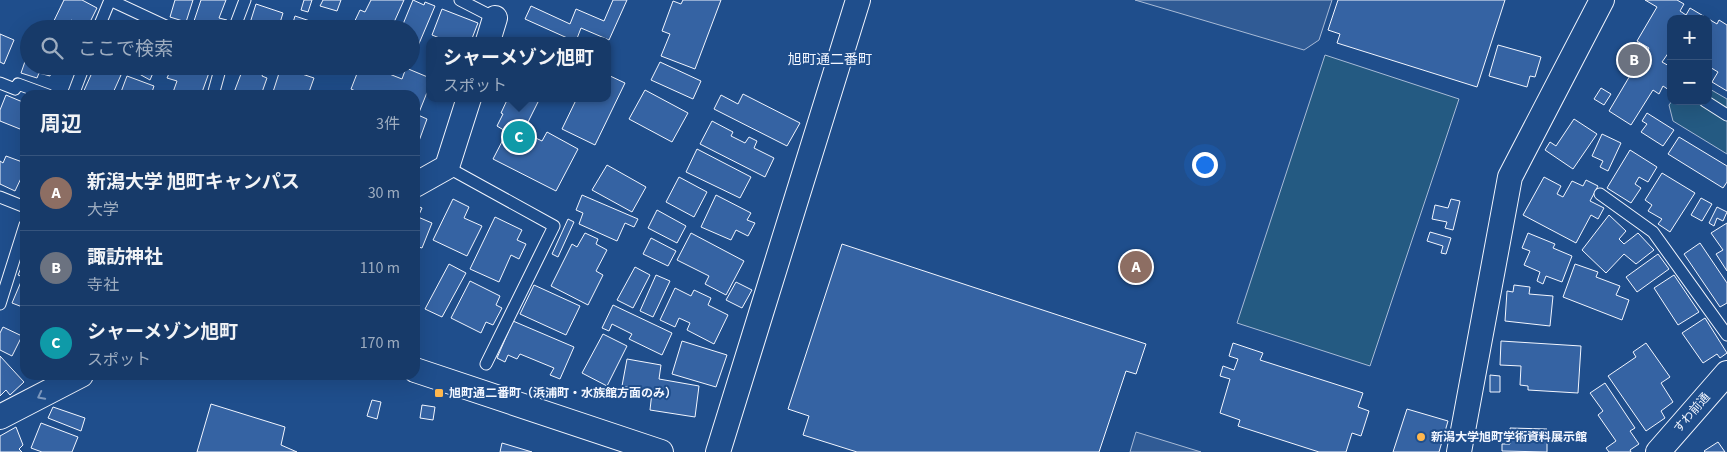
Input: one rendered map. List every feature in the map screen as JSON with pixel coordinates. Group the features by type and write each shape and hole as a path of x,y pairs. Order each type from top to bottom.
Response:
{"street":[{"path":"718,452 858,0"},
{"path":"1459,452 1510,178 1602,0"},
{"path":"489,37 495,18"},
{"path":"420,182 447,167 468,102"},
{"path":"420,372 661,452"},
{"name":"すわ前通","path":"1658,452 1727,373"},
{"path":"0,416 72,380"}],"lane":[{"path":"102,20 110,0 153,20"},
{"path":"237,20 245,0"},
{"path":"460,0 495,18"},
{"path":"74,90 80,75"},
{"path":"214,90 219,75"},
{"path":"0,83 15,89 18,84 34,90"},
{"path":"1711,105 1727,115"},
{"path":"447,167 554,226 486,364"},
{"path":"1600,194 1653,232 1727,334"},
{"path":"0,197 20,205"},
{"path":"0,304 2,292 20,240"}],"shaded area":[{"path":"1135,0 1332,0 1319,40 1304,50"},
{"path":"1325,55 1459,99 1370,366 1237,323"},
{"path":"1712,90 1727,99 1727,154 1673,121 1669,105 1712,105"},
{"path":"1136,432 1201,452 1130,452"}],"building":[{"path":"64,0 82,0 97,8 91,20 54,20"},
{"path":"175,0 193,0 187,20 170,17"},
{"path":"201,0 226,0 219,18 227,20 194,20"},
{"path":"304,0 312,0 308,12 301,10"},
{"path":"323,0 341,0 337,11 320,6"},
{"path":"371,0 404,0 395,20 355,20 360,10 365,12"},
{"path":"413,0 424,5 425,2 435,6 420,41 420,20 405,20"},
{"path":"613,0 627,0 610,37 602,37 581,28 578,37 565,37 525,19 531,6 570,24 576,9 604,21"},
{"path":"683,0 721,0 695,69 661,56 670,34 662,31 673,1 681,4"},
{"path":"1338,0 1505,0 1477,87 1337,43 1340,34 1328,30"},
{"path":"1645,0 1677,0 1684,4 1680,11 1686,15 1667,15 1667,55 1662,62 1667,65 1667,89 1663,86 1659,94 1653,90 1631,125 1609,111 1631,74 1618,66 1628,50 1643,59 1649,48 1637,41 1657,7"},
{"path":"256,4 283,13 281,20 251,20"},
{"path":"1690,8 1702,15 1686,15"},
{"path":"442,9 478,23 473,37 437,37 432,35"},
{"path":"295,16 307,20 294,20"},
{"path":"1719,20 1727,25 1727,91 1712,82 1718,72 1712,68 1712,21 1717,24"},
{"path":"0,34 14,40 4,64 0,62"},
{"path":"1498,45 1541,57 1535,77 1530,76 1527,87 1489,76"},
{"path":"660,62 701,81 693,99 651,80"},
{"path":"420,74 426,76 426,95 420,110 420,90 351,89 356,75 392,75 402,79 403,75"},
{"path":"27,75 38,75 37,78"},
{"path":"91,75 121,75 114,90 84,90"},
{"path":"141,75 152,75 150,80"},
{"path":"168,75 208,75 203,90 174,90 177,81 167,78"},
{"path":"241,75 262,75 267,78 263,90 235,90"},
{"path":"278,75 305,75 314,78 310,90 274,90"},
{"path":"127,76 154,86 153,90 122,90"},
{"path":"611,76 625,83 595,145 562,129 575,102 611,102"},
{"path":"1601,88 1611,94 1604,105 1594,99"},
{"path":"645,90 688,113 672,142 629,119"},
{"path":"743,94 800,123 787,146 714,109 721,95 738,104"},
{"path":"6,95 20,101 20,129 0,121 0,110"},
{"path":"506,102 538,102 523,132 542,141 547,132 578,149 556,191 493,159 507,132 497,126 503,114 501,113"},
{"path":"1647,113 1674,130 1663,146 1641,132 1647,124 1642,121"},
{"path":"420,116 427,119 420,138"},
{"path":"1574,119 1597,134 1573,169 1545,150 1550,142 1556,146"},
{"path":"712,121 733,132 731,136 745,143 749,137 757,141 754,148 774,158 765,177 700,144"},
{"path":"1602,134 1621,143 1608,171 1600,167 1603,161 1592,156"},
{"path":"1679,137 1727,166 1727,182 1723,188 1668,154"},
{"path":"697,149 751,177 740,198 686,172"},
{"path":"1630,150 1657,167 1648,182 1639,177 1635,184 1641,188 1631,203 1607,188"},
{"path":"6,156 20,161 20,180 15,191 0,184 0,161 3,163"},
{"path":"607,165 646,187 632,212 592,190"},
{"path":"1662,173 1695,193 1670,232 1658,224 1662,219 1648,211 1652,205 1645,200"},
{"path":"679,177 707,192 694,217 666,202"},
{"path":"1544,177 1561,186 1557,194 1563,197 1572,181 1583,186 1586,180 1598,186 1590,201 1604,208 1598,219 1591,215 1576,243 1523,215"},
{"path":"582,195 638,219 634,227 625,223 617,241 579,224 583,213 576,210"},
{"path":"716,195 751,213 747,220 755,223 748,236 736,230 731,240 701,227"},
{"path":"1701,198 1712,204 1702,221 1691,215"},
{"path":"453,199 469,207 464,218 482,226 467,256 433,240"},
{"path":"1451,199 1460,201 1453,230 1445,228 1447,222 1432,219 1435,205 1448,208"},
{"path":"1717,207 1727,212 1723,221 1717,218 1714,226 1709,223"},
{"path":"657,210 686,226 677,243 648,228"},
{"path":"1609,215 1626,231 1619,239 1624,244 1638,233 1654,250 1636,264 1624,254 1606,273 1582,250"},
{"path":"495,217 522,230 517,240 526,244 519,259 511,255 499,282 470,269"},
{"path":"420,218 432,223 422,248 420,247"},
{"path":"568,219 574,222 558,257 552,254"},
{"path":"1727,223 1727,271 1716,254 1723,250 1711,233"},
{"path":"1430,232 1451,238 1446,254 1441,253 1443,246 1427,241"},
{"path":"585,233 598,239 596,244 607,250 596,271 603,275 588,305 551,286 572,244 577,247"},
{"path":"691,233 744,261 726,295 705,284 709,276 677,260"},
{"path":"1528,233 1555,244 1553,248 1572,256 1562,282 1546,276 1543,284 1537,281 1540,272 1524,265 1530,251 1522,248"},
{"path":"651,238 676,251 668,266 643,254"},
{"path":"1700,243 1727,283 1727,303 1720,307 1684,254"},
{"path":"842,244 1146,344 1136,374 1126,371 1099,452 857,452 803,435 809,416 788,409"},
{"path":"1658,254 1669,269 1637,292 1626,277"},
{"path":"449,264 466,273 442,317 425,309"},
{"path":"1575,264 1598,272 1596,277 1620,286 1616,295 1629,300 1622,320 1563,297"},
{"path":"635,267 650,275 633,308 617,300"},
{"path":"656,275 670,281 653,317 640,311"},
{"path":"1674,275 1699,312 1678,325 1654,288"},
{"path":"470,281 500,296 496,305 502,308 493,325 486,322 481,333 451,318"},
{"path":"736,282 752,290 742,308 726,300"},
{"path":"20,284 20,306 12,303"},
{"path":"534,285 580,306 566,335 520,314"},
{"path":"1514,285 1530,287 1529,294 1553,296 1550,326 1505,321 1507,291 1513,292"},
{"path":"675,288 691,296 694,290 711,298 708,305 728,315 714,344 687,330 690,323 679,318 675,327 660,320"},
{"path":"613,305 672,333 662,355 629,339 632,334 612,324 609,331 602,328"},
{"path":"1705,318 1727,353 1720,358 1717,354 1703,363 1682,333"},
{"path":"513,321 574,347 560,379 550,375 554,368 520,354 517,359 508,355 505,362 497,358"},
{"path":"3,327 20,335 20,340 12,356 0,350 0,333"},
{"path":"603,334 627,346 607,386 582,373"},
{"path":"682,341 727,355 716,387 672,374"},
{"path":"1501,341 1581,346 1578,393 1528,390 1528,386 1520,385 1521,366 1500,365"},
{"path":"1233,343 1263,353 1260,360 1363,393 1358,407 1369,411 1361,436 1352,433 1346,452 1319,452 1238,426 1240,420 1220,413 1230,379 1220,376 1223,366 1234,370 1238,359 1229,356"},
{"path":"1646,343 1670,377 1661,383 1673,402 1661,411 1665,418 1646,431 1608,376 1636,357 1633,352"},
{"path":"0,356 20,380 24,382 10,395 6,390 0,396"},
{"path":"627,359 661,365 659,379 699,386 695,417 650,410 652,392 622,386"},
{"path":"1490,375 1500,376 1500,392 1490,392"},
{"path":"1605,383 1635,428 1630,431 1639,444 1630,450 1631,452 1609,452 1606,448 1616,441 1598,415 1603,411 1590,393"},
{"path":"372,400 381,402 377,419 367,416"},
{"path":"211,404 285,427 281,445 297,452 197,452"},
{"path":"422,405 435,407 433,420 420,418"},
{"path":"53,407 85,418 81,431 48,418"},
{"name":"新潟大学旭町学術資料展示館","path":"1407,409 1448,421 1439,452 1393,452"},
{"path":"41,423 78,437 72,452 42,452 31,448"},
{"path":"16,427 23,445 19,449 22,452 0,452 0,436"},
{"path":"1510,428 1547,429 1547,452 1502,451 1502,444 1510,444"},
{"path":"1718,442 1725,452 1704,451"},
{"path":"502,443 532,452 500,452"}],"place":[{"name":"諏訪神社","path":"1634,60"},
{"name":"シャーメゾン旭町","path":"519,137"},
{"name":"新潟大学 旭町キャンパス","path":"1136,267"},
{"name":"旭町通二番町（浜浦町・水族館方面のみ）","path":"439,393"},
{"name":"新潟大学旭町学術資料展示館","path":"1421,437"}],"district":[{"name":"旭町通二番町","path":"830,60"}]}
